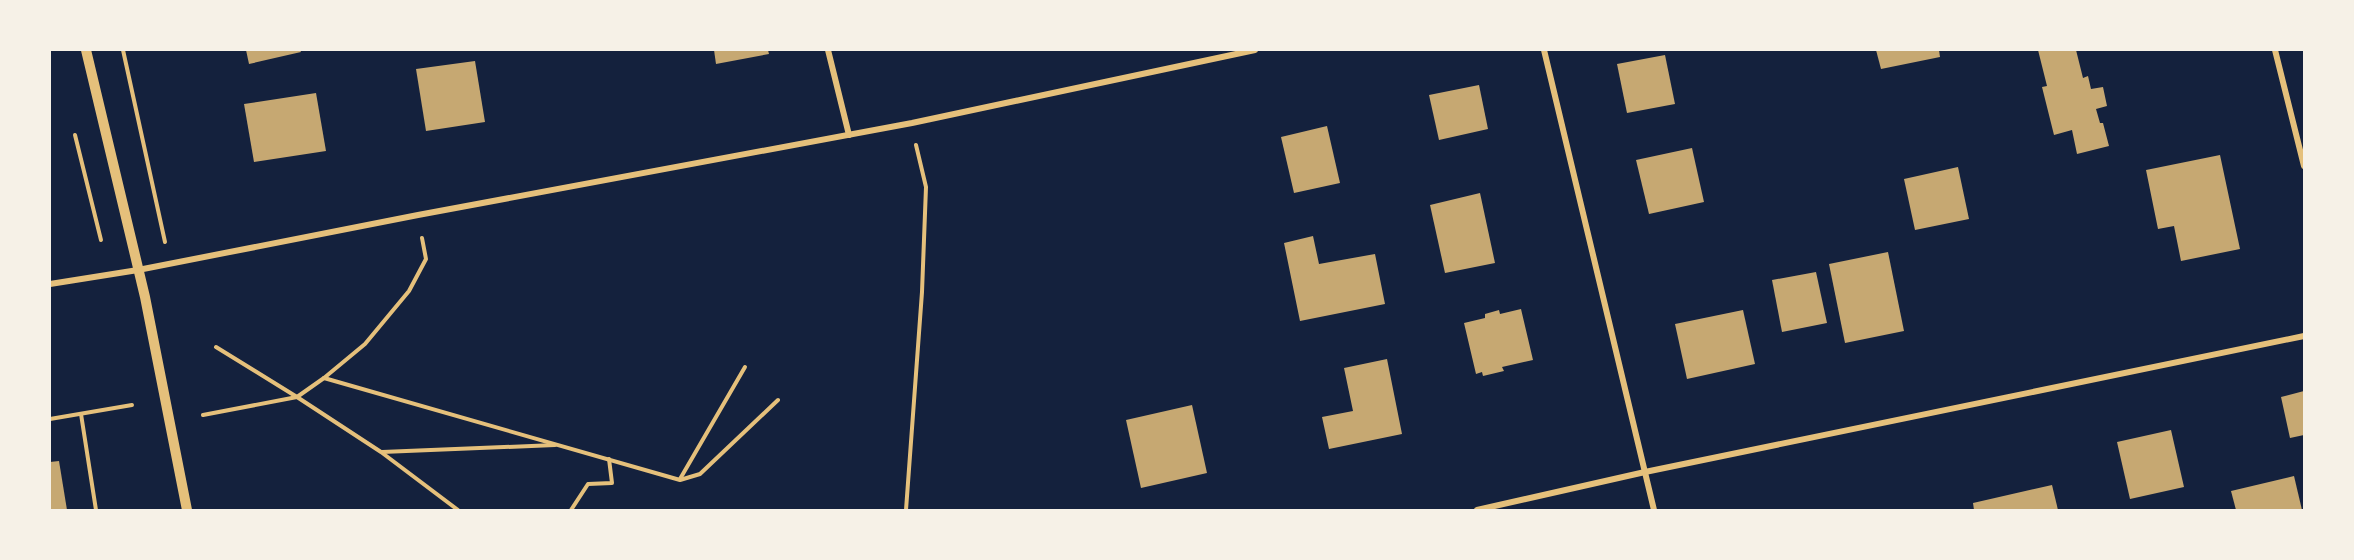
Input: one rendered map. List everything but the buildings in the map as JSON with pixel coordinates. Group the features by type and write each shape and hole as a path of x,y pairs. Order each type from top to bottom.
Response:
{"street":[{"path":"86,50 138,270 187,510"},
{"path":"828,50 849,135"},
{"path":"50,284 138,270 912,123 1255,50"},
{"path":"1544,50 1654,510"},
{"path":"2276,50 2304,166"},
{"path":"1477,510 1645,472 2304,336"}],"path":[{"path":"123,50 161,230"},
{"path":"906,510 922,292 926,187 912,123"},
{"path":"75,135 101,240"},
{"path":"203,415 297,397 365,344 409,291 426,259 418,215"},
{"path":"216,347 381,452 458,510"},
{"path":"680,480 745,367"},
{"path":"324,378 680,480 700,474 778,400"},
{"path":"50,419 132,405"},
{"path":"81,414 96,510"},
{"path":"381,452 558,445"},
{"path":"572,510 588,484 612,483 609,459"}]}
